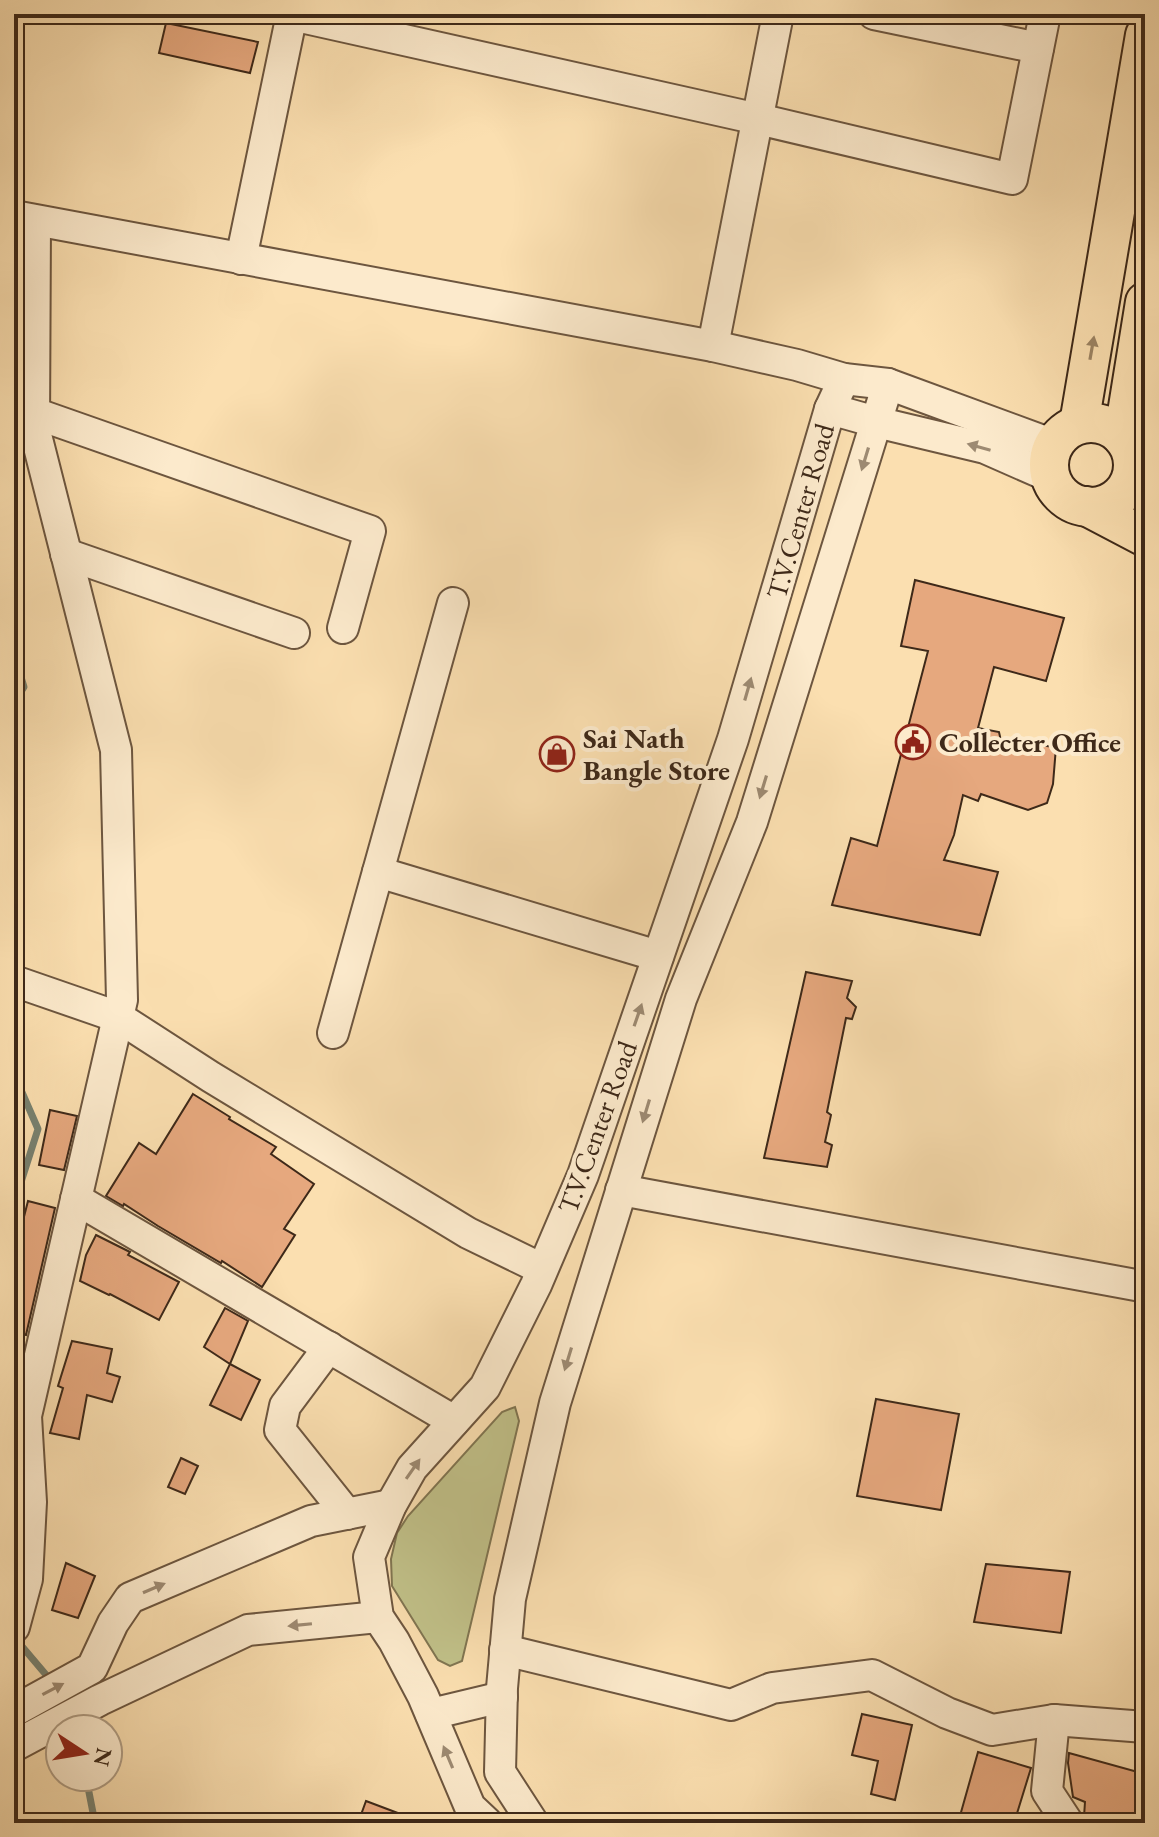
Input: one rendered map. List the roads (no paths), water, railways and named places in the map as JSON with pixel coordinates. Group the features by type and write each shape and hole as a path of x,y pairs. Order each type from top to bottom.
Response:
{"main road":[{"path":"1145,35 1134,110 1061,449 1056,488 1074,503 1086,506 1145,537"},
{"path":"1123,438 1145,302"},
{"path":"1061,449 1091,423 1114,430 1130,449 1136,491 1099,506 1086,506"}],"street":[{"path":"241,259 292,14 1012,179 1045,14"},
{"path":"713,346 778,14"},
{"path":"874,14 1038,48"},
{"path":"18,1614 27,1579 31,1502 26,1416 122,1000 116,750 34,427 25,218 713,346 844,379 888,384 1061,449"},
{"name":"T.V.Center Road","path":"487,1823 470,1807 431,1714 394,1641 378,1617 369,1557 391,1505 412,1468 485,1387 583,1175 733,739 830,409 844,379"},
{"name":"T.V.Center Road","path":"533,1823 500,1772 502,1697 510,1599 555,1403 681,999 752,822 888,384"},
{"path":"830,409 985,448 1061,449"},
{"path":"34,413 370,531 343,628"},
{"path":"66,554 294,633"},
{"path":"333,1033 453,603"},
{"path":"378,872 658,956"},
{"path":"687,873 725,888"},
{"path":"14,981 118,1017 468,1233 542,1269"},
{"path":"621,1190 1141,1286 1145,1281"},
{"path":"76,1199 454,1421"},
{"path":"567,1213 611,1224"},
{"path":"329,1347 285,1406 280,1430 347,1514"},
{"path":"14,1711 92,1668 113,1623 130,1598 311,1521 391,1505"},
{"path":"14,1746 100,1700 248,1630 378,1617"},
{"path":"505,1650 731,1705 772,1688 872,1675 947,1713 992,1730 1054,1720 1145,1727"},
{"path":"431,1714 502,1697"},
{"path":"1054,1720 1047,1791 1068,1823"}],"waterway":[{"path":"14,654 24,687 14,703"},
{"path":"14,1074 38,1129 14,1204"},
{"path":"14,1637 53,1683"},
{"path":"89,1793 95,1823"}],"place":[{"name":"Collecter Office","path":"913,742"},
{"name":"Sai Nath Bangle Store","path":"557,754"}]}
